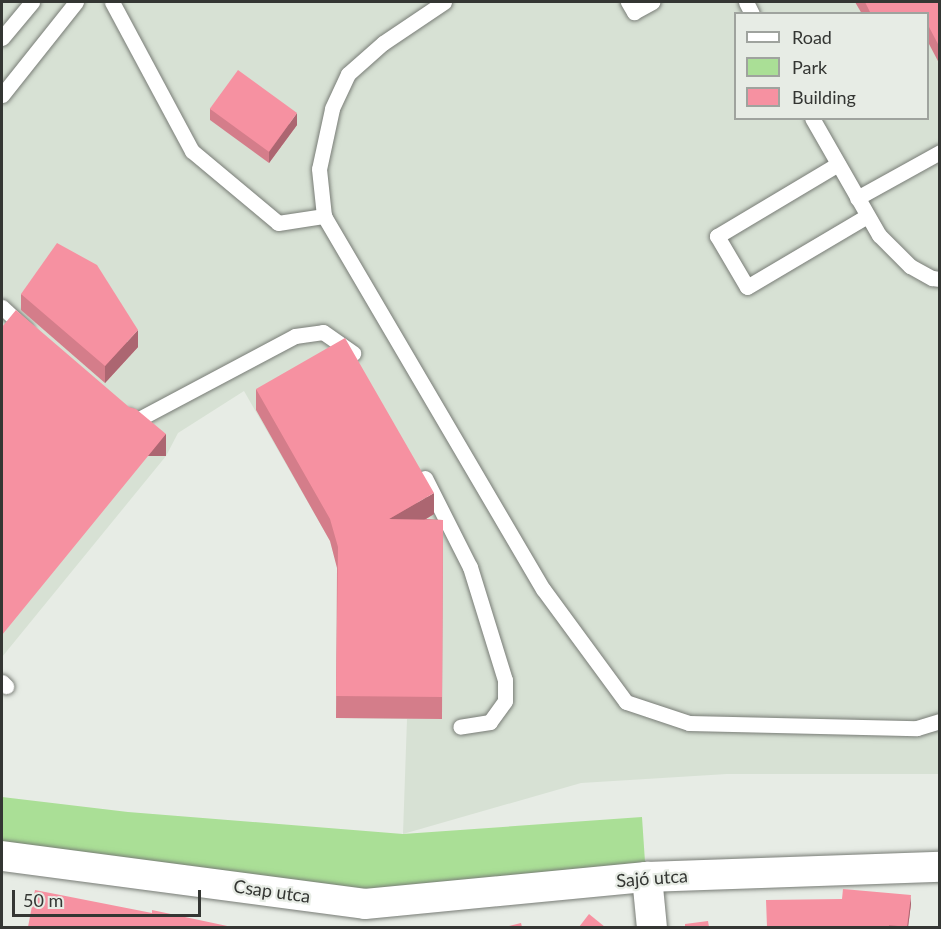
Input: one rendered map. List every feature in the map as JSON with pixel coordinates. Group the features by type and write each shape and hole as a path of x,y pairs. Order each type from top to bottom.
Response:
{"street":[{"name":"Csap utca","path":"2,856 368,916"},
{"name":"Sajó utca","path":"368,916 647,877 939,867"},
{"path":"647,877 652,927"}],"lane":[{"path":"2,39 32,2"},
{"path":"2,96 76,2"},
{"path":"112,2 192,151 278,223 324,216"},
{"path":"444,2 383,43 348,74 332,109 319,169 324,216 543,589 626,702 689,723 917,728 939,721"},
{"path":"628,2 634,12 652,2"},
{"path":"813,120 879,235 910,267 939,279"},
{"path":"857,198 939,152"},
{"path":"837,164 717,236 747,287 867,216"},
{"path":"2,307 40,341"},
{"path":"118,407 135,421 295,336 323,332 351,350 363,369"},
{"path":"420,469 470,567 505,680 505,701 490,722 460,727"}],"shaded area":[{"path":"2,2 939,2 939,774 727,774 581,783 403,834 407,719 336,718 338,569 330,541 244,391 178,433 166,456 2,657"}],"green space":[{"path":"2,797 128,812 403,834 642,817 645,862 360,891 2,846"}],"building":[{"path":"865,2 939,2 939,46 929,27 929,12 870,12"},
{"path":"238,70 297,113 269,152 210,109"},
{"path":"57,243 97,265 138,330 105,366 21,294"},
{"path":"16,310 129,407 136,409 166,434 2,635 2,327"},
{"path":"345,338 434,493 389,519 443,520 442,697 336,696 338,547 330,519 256,389"},
{"path":"843,889 911,895 907,927 889,925 889,927 767,927 766,900 842,899"},
{"path":"35,890 152,913 152,910 232,927 28,927"},
{"path":"589,914 605,927 579,927"},
{"path":"708,921 709,927 685,927 685,924"},
{"path":"521,923 522,927 505,927"}]}
